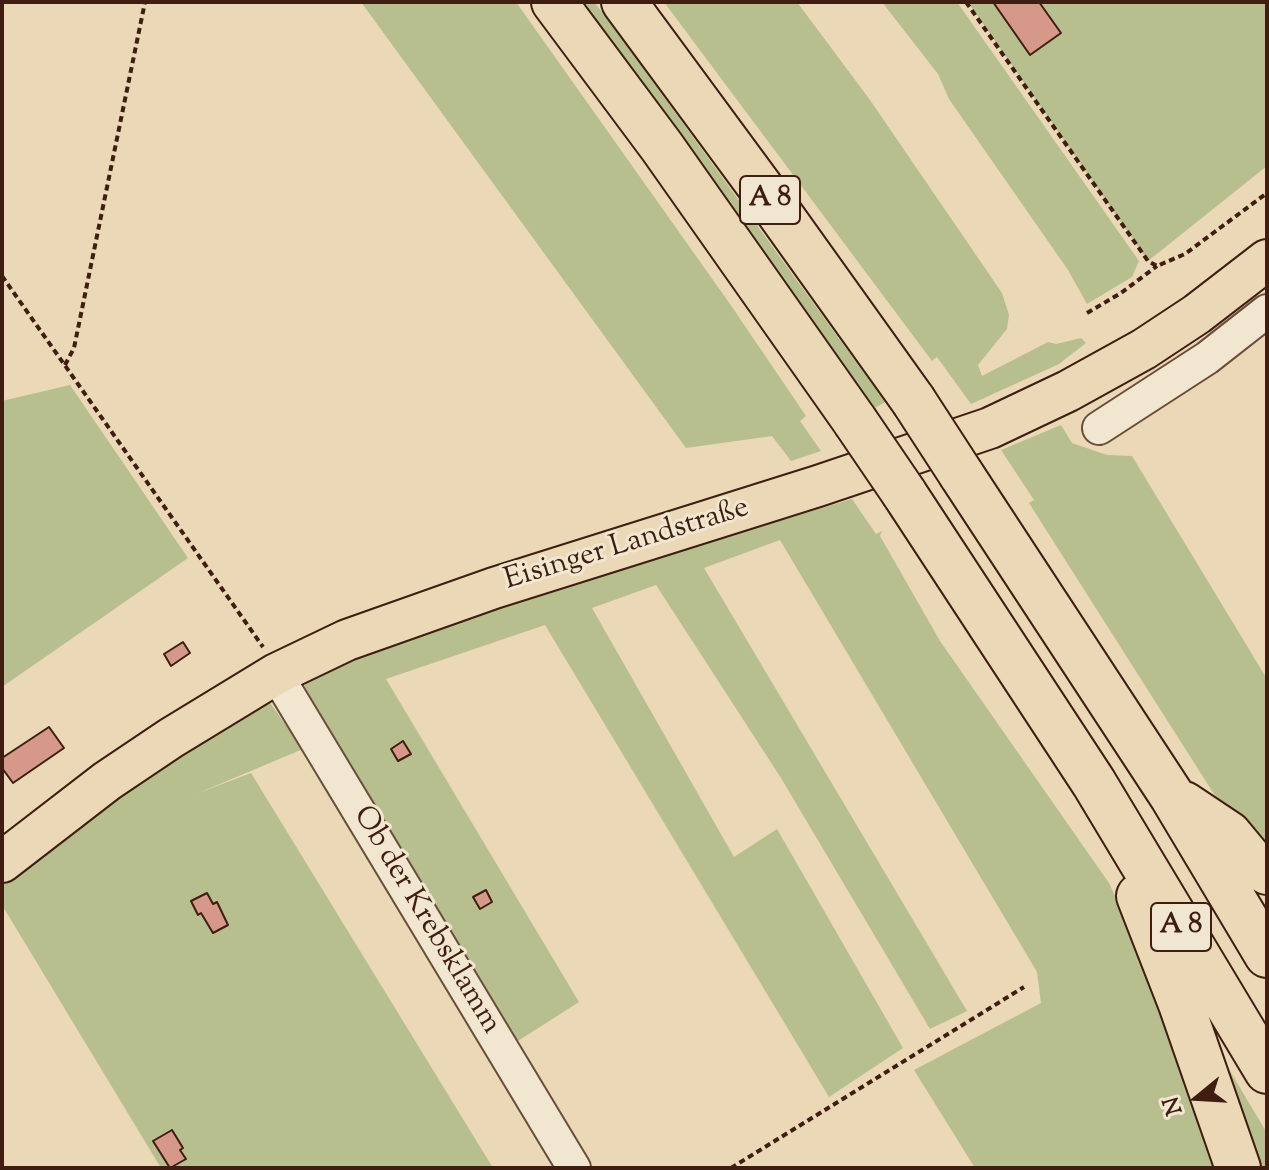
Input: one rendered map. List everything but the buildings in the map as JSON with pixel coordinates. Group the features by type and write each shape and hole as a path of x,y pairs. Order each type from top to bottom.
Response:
{"highway":[{"name":"A 8","path":"554,2 662,147 904,493 1094,783 1267,1071"},
{"name":"A 8","path":"624,2 913,400 1172,796 1267,955"},
{"path":"1094,783 1181,1004 1238,1168"},
{"path":"1172,796 1229,834 1253,863 1267,872"}],"main road":[{"name":"Eisinger Landstraße","path":"2,862 140,758 276,674 347,640 990,428 1068,391 1144,349 1197,314 1267,260"}],"lane":[{"path":"1099,428 1207,358 1267,311"},
{"name":"Ob der Krebsklamm","path":"276,674 574,1168"}],"path":[{"path":"65,365 74,348 145,2"},
{"path":"966,2 1148,261 1157,266"},
{"path":"1087,313 1157,266 1185,254 1267,193"},
{"path":"2,276 237,609 269,656 276,674"},
{"path":"731,1168 1024,987"}],"green space":[{"path":"361,2 516,2 730,304 806,416 800,421 821,451 791,461 772,436 686,448"},
{"path":"584,2 594,2 606,17 885,402 875,408"},
{"path":"664,2 797,2 870,100 1002,293 1009,315 1007,329 978,365 982,376 1048,342 1056,344 1081,338 1086,343 1059,364 971,404 937,357 932,361"},
{"path":"882,2 957,2 1139,261 1132,277 1087,304 1068,270 949,99 938,74"},
{"path":"968,2 1267,2 1267,166 1148,261"},
{"path":"70,385 188,558 2,687 2,401"},
{"path":"1061,425 1072,443 1107,455 1132,456 1267,679 1267,862 1240,835 1029,503 1034,500 1001,450"},
{"path":"852,499 876,534 882,531 880,536 940,641 1109,883 1132,932 1222,1168 975,1168 914,1070 1041,1003 1037,972 780,540 704,568 967,1011 930,1029 781,778 656,585 592,608 734,857 777,829 903,1048 829,1097 545,625 386,679 579,1002 510,1046 301,701 307,676 354,649"},
{"path":"263,693 303,749 196,794 251,773 493,1168 161,1168 2,905 2,874"},
{"path":"1221,1056 1267,1133 1267,1168 1248,1168"}]}
